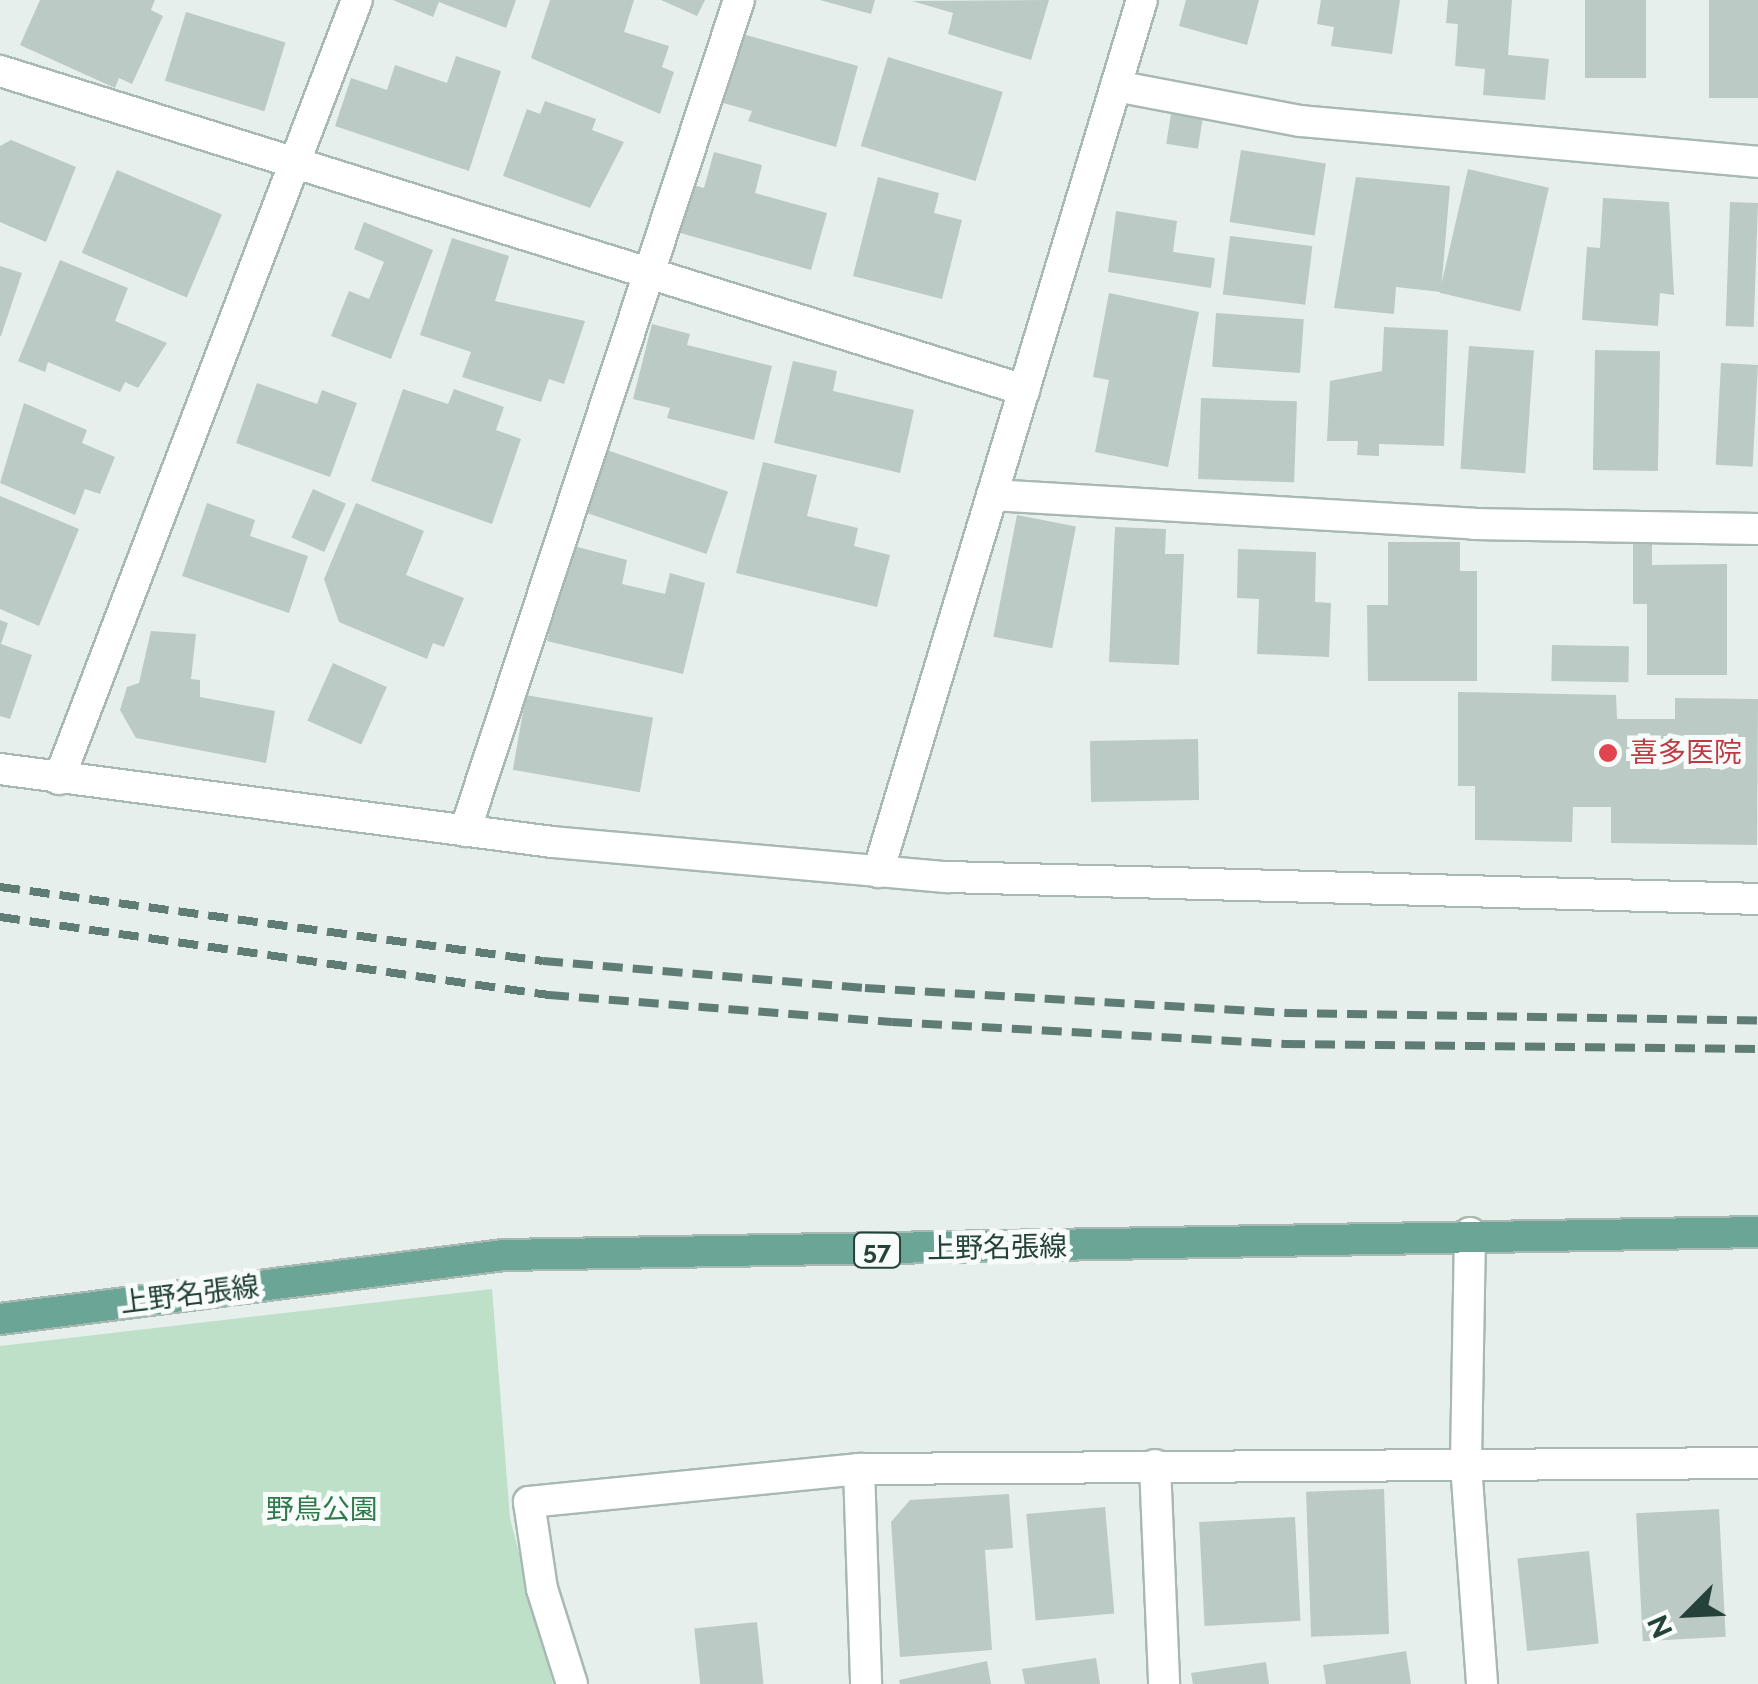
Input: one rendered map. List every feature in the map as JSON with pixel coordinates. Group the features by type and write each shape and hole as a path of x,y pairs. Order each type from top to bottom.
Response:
{"main road":[{"name":"上野名張線","path":"0,1319 504,1255 1470,1233 1758,1232"}],"street":[{"path":"59,779 357,0"},
{"path":"464,831 739,0"},
{"path":"878,872 1142,0"},
{"path":"0,71 1024,390"},
{"path":"1116,86 1300,121 1758,162"},
{"path":"992,495 1474,524 1758,529"},
{"path":"0,769 464,831 878,872 1758,898"},
{"path":"1470,1233 1466,1464 1482,1684"},
{"path":"572,1684 542,1589 530,1502 859,1469 1758,1463"},
{"path":"1154,1465 1164,1684"},
{"path":"859,1469 866,1684"}],"green space":[{"name":"野鳥公園","path":"492,1289 510,1518 553,1684 0,1684 0,1346"}],"building":[{"path":"40,0 155,0 151,10 163,16 132,84 119,78 115,88 20,45"},
{"path":"393,0 516,0 506,28 439,2 433,17"},
{"path":"550,0 634,0 624,32 669,46 662,67 674,72 660,114 531,58"},
{"path":"661,0 705,0 697,16"},
{"path":"820,0 875,0 871,14"},
{"path":"1049,0 1031,60 948,34 953,13 912,1"},
{"path":"1186,0 1259,0 1247,45 1179,26"},
{"path":"1321,0 1400,0 1392,54 1331,46 1334,27 1317,24"},
{"path":"1448,0 1512,0 1508,55 1549,59 1545,100 1483,95 1485,69 1455,66 1458,24 1446,23"},
{"path":"1585,0 1646,0 1646,78 1585,78"},
{"path":"1709,0 1758,0 1758,98 1709,98"},
{"path":"186,12 285,42 264,111 165,81"},
{"path":"735,32 858,66 836,147 748,121 752,111 716,101"},
{"path":"456,56 501,71 469,171 335,126 351,78 387,90 395,65 447,83"},
{"path":"888,57 1003,92 976,181 861,146"},
{"path":"545,101 596,119 592,130 624,142 590,208 503,176 527,109 540,114"},
{"path":"1171,114 1203,119 1198,149 1166,144"},
{"path":"11,140 76,167 46,242 0,222 0,146"},
{"path":"1241,150 1326,163 1315,236 1230,222"},
{"path":"714,152 762,165 755,193 827,213 811,270 677,232 690,184 704,188"},
{"path":"1468,169 1549,188 1520,311 1439,293"},
{"path":"117,170 222,215 187,297 82,253"},
{"path":"878,177 939,193 934,213 962,220 942,299 853,276"},
{"path":"1356,177 1450,186 1441,292 1396,287 1394,314 1334,308"},
{"path":"1603,198 1669,202 1674,295 1660,293 1658,326 1582,320 1587,247 1600,248"},
{"path":"1730,202 1758,203 1754,327 1726,326"},
{"path":"1116,211 1177,221 1173,252 1215,258 1211,288 1108,272"},
{"path":"364,222 433,250 391,359 331,336 349,291 369,299 384,262 354,249"},
{"path":"1230,236 1312,246 1305,305 1223,295"},
{"path":"452,238 509,256 495,301 585,321 564,384 549,379 541,402 462,377 471,352 420,335"},
{"path":"60,260 128,288 115,321 167,343 138,388 125,382 120,392 48,362 45,372 18,361"},
{"path":"0,266 22,273 1,336 0,336"},
{"path":"1109,293 1199,312 1168,467 1095,452 1109,380 1093,377"},
{"path":"1216,313 1304,319 1300,373 1212,367"},
{"path":"652,324 690,334 687,345 772,366 754,440 667,418 670,408 633,399"},
{"path":"1384,327 1448,330 1444,446 1379,444 1379,456 1357,455 1358,441 1327,441 1330,381 1382,371"},
{"path":"1469,346 1534,351 1525,473 1460,469"},
{"path":"1595,350 1660,351 1658,471 1593,470"},
{"path":"793,361 837,371 833,391 914,410 900,473 774,443"},
{"path":"1721,363 1758,365 1753,467 1716,465"},
{"path":"257,383 317,404 322,390 357,403 330,477 236,443"},
{"path":"403,389 448,404 454,389 504,407 496,430 521,439 492,524 371,481"},
{"path":"1201,398 1297,401 1294,482 1198,479"},
{"path":"24,403 87,430 82,443 115,457 100,494 85,489 75,515 0,483"},
{"path":"607,450 728,492 707,554 586,512"},
{"path":"763,462 817,475 807,516 858,528 854,546 890,555 877,607 736,573"},
{"path":"313,489 346,504 324,552 291,537"},
{"path":"0,496 79,529 39,626 0,609"},
{"path":"207,503 255,520 250,536 308,556 289,613 182,576"},
{"path":"356,503 424,531 406,575 464,598 444,647 433,643 427,659 339,622 324,579"},
{"path":"1017,515 1076,526 1052,648 993,637"},
{"path":"1115,527 1166,529 1165,554 1184,554 1179,665 1109,662"},
{"path":"1388,542 1460,542 1460,571 1477,571 1477,681 1368,681 1367,605 1388,605"},
{"path":"1633,542 1652,542 1652,565 1727,564 1727,675 1647,675 1647,604 1633,604"},
{"path":"570,545 627,560 622,584 665,594 670,573 705,583 683,674 547,641"},
{"path":"1238,549 1316,552 1315,602 1331,603 1329,657 1257,654 1259,599 1237,598"},
{"path":"0,620 8,623 1,644 32,655 10,719 0,716"},
{"path":"151,631 196,634 191,679 200,680 200,697 275,711 266,763 136,738 120,710 127,687 139,683"},
{"path":"1552,645 1629,646 1628,682 1551,681"},
{"path":"333,663 387,687 361,745 307,721"},
{"name":"喜多医院","path":"1458,692 1616,695 1617,719 1675,719 1675,698 1758,699 1757,845 1611,843 1611,807 1573,807 1572,842 1475,840 1475,786 1458,786"},
{"path":"526,695 653,717 640,792 513,770"},
{"path":"1198,739 1199,800 1091,802 1090,741"},
{"path":"1384,1489 1389,1634 1311,1637 1306,1492"},
{"path":"1009,1494 1013,1548 985,1550 992,1650 900,1657 891,1522 910,1500"},
{"path":"1105,1507 1114,1614 1036,1620 1026,1514"},
{"path":"1719,1509 1726,1637 1643,1641 1636,1513"},
{"path":"1295,1517 1300,1621 1205,1626 1199,1522"},
{"path":"1589,1551 1599,1643 1527,1651 1517,1559"},
{"path":"757,1622 763,1684 700,1684 694,1629"},
{"path":"1406,1651 1411,1684 1326,1684 1323,1665"},
{"path":"1096,1658 1100,1684 1025,1684 1022,1669"},
{"path":"987,1661 991,1684 900,1684 899,1680"},
{"path":"1266,1662 1269,1684 1193,1684 1191,1673"}],"railway":[{"path":"0,887 543,961 865,988 1287,1013 1758,1020"},
{"path":"0,917 549,995 892,1022 1285,1044 1758,1049"}],"place":[{"name":"喜多医院","path":"1608,753"}]}
